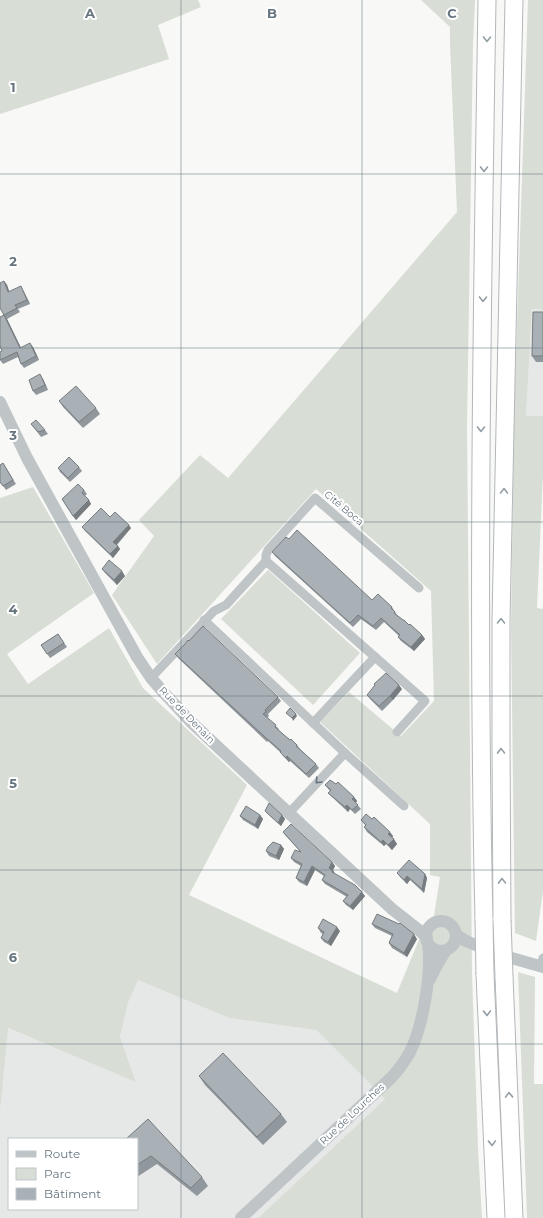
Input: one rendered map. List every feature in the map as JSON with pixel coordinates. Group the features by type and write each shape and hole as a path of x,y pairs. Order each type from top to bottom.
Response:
{"highway":[{"path":"487,0 481,509 481,749 485,974 496,1218"},
{"path":"514,0 501,619 501,741 502,920 514,1218"}],"street":[{"name":"Rue de Denain","path":"0,402 27,458 126,638 151,678 184,716 392,909 420,931 428,941"},
{"name":"Cité Boca","path":"151,678 204,620 216,609 226,605 266,561 268,550 315,498 419,588"},
{"path":"266,561 425,701 397,732"},
{"path":"204,620 345,753 404,806"},
{"path":"313,723 375,657"},
{"path":"289,813 345,753"},
{"name":"Rue de Denain","path":"402,916 419,922 434,923"},
{"path":"448,949 455,941 456,935 454,929 449,924 441,922 434,923 428,930 428,941 433,949 437,951 448,949 472,949 542,964"},
{"path":"456,935 466,941 497,954"},
{"name":"Rue de Lourches","path":"241,1218 382,1086 399,1068 410,1052 416,1037 427,988 429,956 428,941"},
{"name":"Rue de Lourches","path":"427,988 435,969 448,949"}],"shaded area":[{"path":"532,309 543,310 543,416 526,416"},
{"path":"138,980 229,1018 316,1030 385,1099 258,1218 0,1218 0,1112 7,1028 136,1081 120,1037 128,1003"}],"green space":[{"path":"0,0 198,0 201,7 158,25 169,59 0,114"},
{"path":"421,0 475,0 467,428 472,973 482,1218 258,1218 385,1099 316,1030 229,1018 138,980 128,1003 120,1037 136,1082 8,1028 0,1112 0,498 33,487 94,593 7,654 28,684 109,628 143,688 247,785 189,895 397,993 420,937 434,916 440,877 430,875 430,824 320,722 349,692 401,736 434,701 431,591 316,489 157,664 112,595 154,536 139,520 200,455 228,478 457,212 450,27"},
{"path":"528,0 543,0 543,310 532,309 526,416 543,416 543,474 537,608 543,609 543,891 536,941 515,933 511,626 514,414"},
{"path":"268,570 360,653 313,705 221,619"},
{"path":"518,972 535,977 534,1084 543,1084 543,1218 527,1218"}],"building":[{"path":"4,281 8,292 21,286 27,300 15,305 17,308 4,315 0,308 0,283"},
{"path":"533,312 543,312 543,356 532,356"},
{"path":"4,315 20,348 30,343 36,356 21,364 17,352 0,360 0,352 2,351 0,346 0,317"},
{"path":"40,374 45,385 33,391 29,380"},
{"path":"76,386 96,408 79,422 59,401"},
{"path":"36,420 45,430 38,432 31,424"},
{"path":"69,457 79,467 68,478 58,468"},
{"path":"3,463 13,480 3,486 0,482 0,465"},
{"path":"78,484 84,490 82,493 89,500 73,516 62,499"},
{"path":"101,508 110,517 115,512 129,525 113,542 118,546 110,554 82,527"},
{"path":"297,530 372,600 378,594 392,607 391,608 395,612 394,613 409,625 410,624 422,635 411,647 398,637 400,635 381,618 373,626 358,615 350,623 272,552 286,537 289,539"},
{"path":"109,560 122,571 114,580 102,569"},
{"path":"203,626 278,697 263,714 276,725 275,727 290,740 291,739 297,745 296,746 316,764 306,774 287,756 286,758 280,752 281,751 175,654"},
{"path":"58,634 64,643 47,654 41,645"},
{"path":"386,673 399,685 379,706 367,695 375,685 374,684"},
{"path":"290,708 296,714 292,718 286,713"},
{"path":"330,780 336,784 338,782 354,797 352,799 358,805 352,810 347,805 345,807 328,793 331,790 325,785"},
{"path":"269,803 282,815 278,823 265,811"},
{"path":"246,806 260,815 255,825 240,816"},
{"path":"366,814 372,819 374,817 390,832 388,834 394,839 388,845 383,840 381,842 364,827 366,825 361,820"},
{"path":"291,824 332,862 329,868 332,872 355,885 362,892 350,906 343,901 348,895 322,880 325,875 312,866 304,882 296,878 302,864 291,858 295,850 301,852 283,832"},
{"path":"273,842 281,845 276,856 266,851"},
{"path":"409,860 425,874 422,889 407,876 404,880 397,873"},
{"path":"377,914 399,924 400,923 414,934 404,953 389,943 393,934 372,924"},
{"path":"323,919 337,927 328,942 321,938 324,932 318,928"},
{"path":"223,1053 281,1114 257,1137 199,1076"},
{"path":"148,1119 202,1177 191,1188 151,1156 138,1164 138,1138 127,1138"}]}
